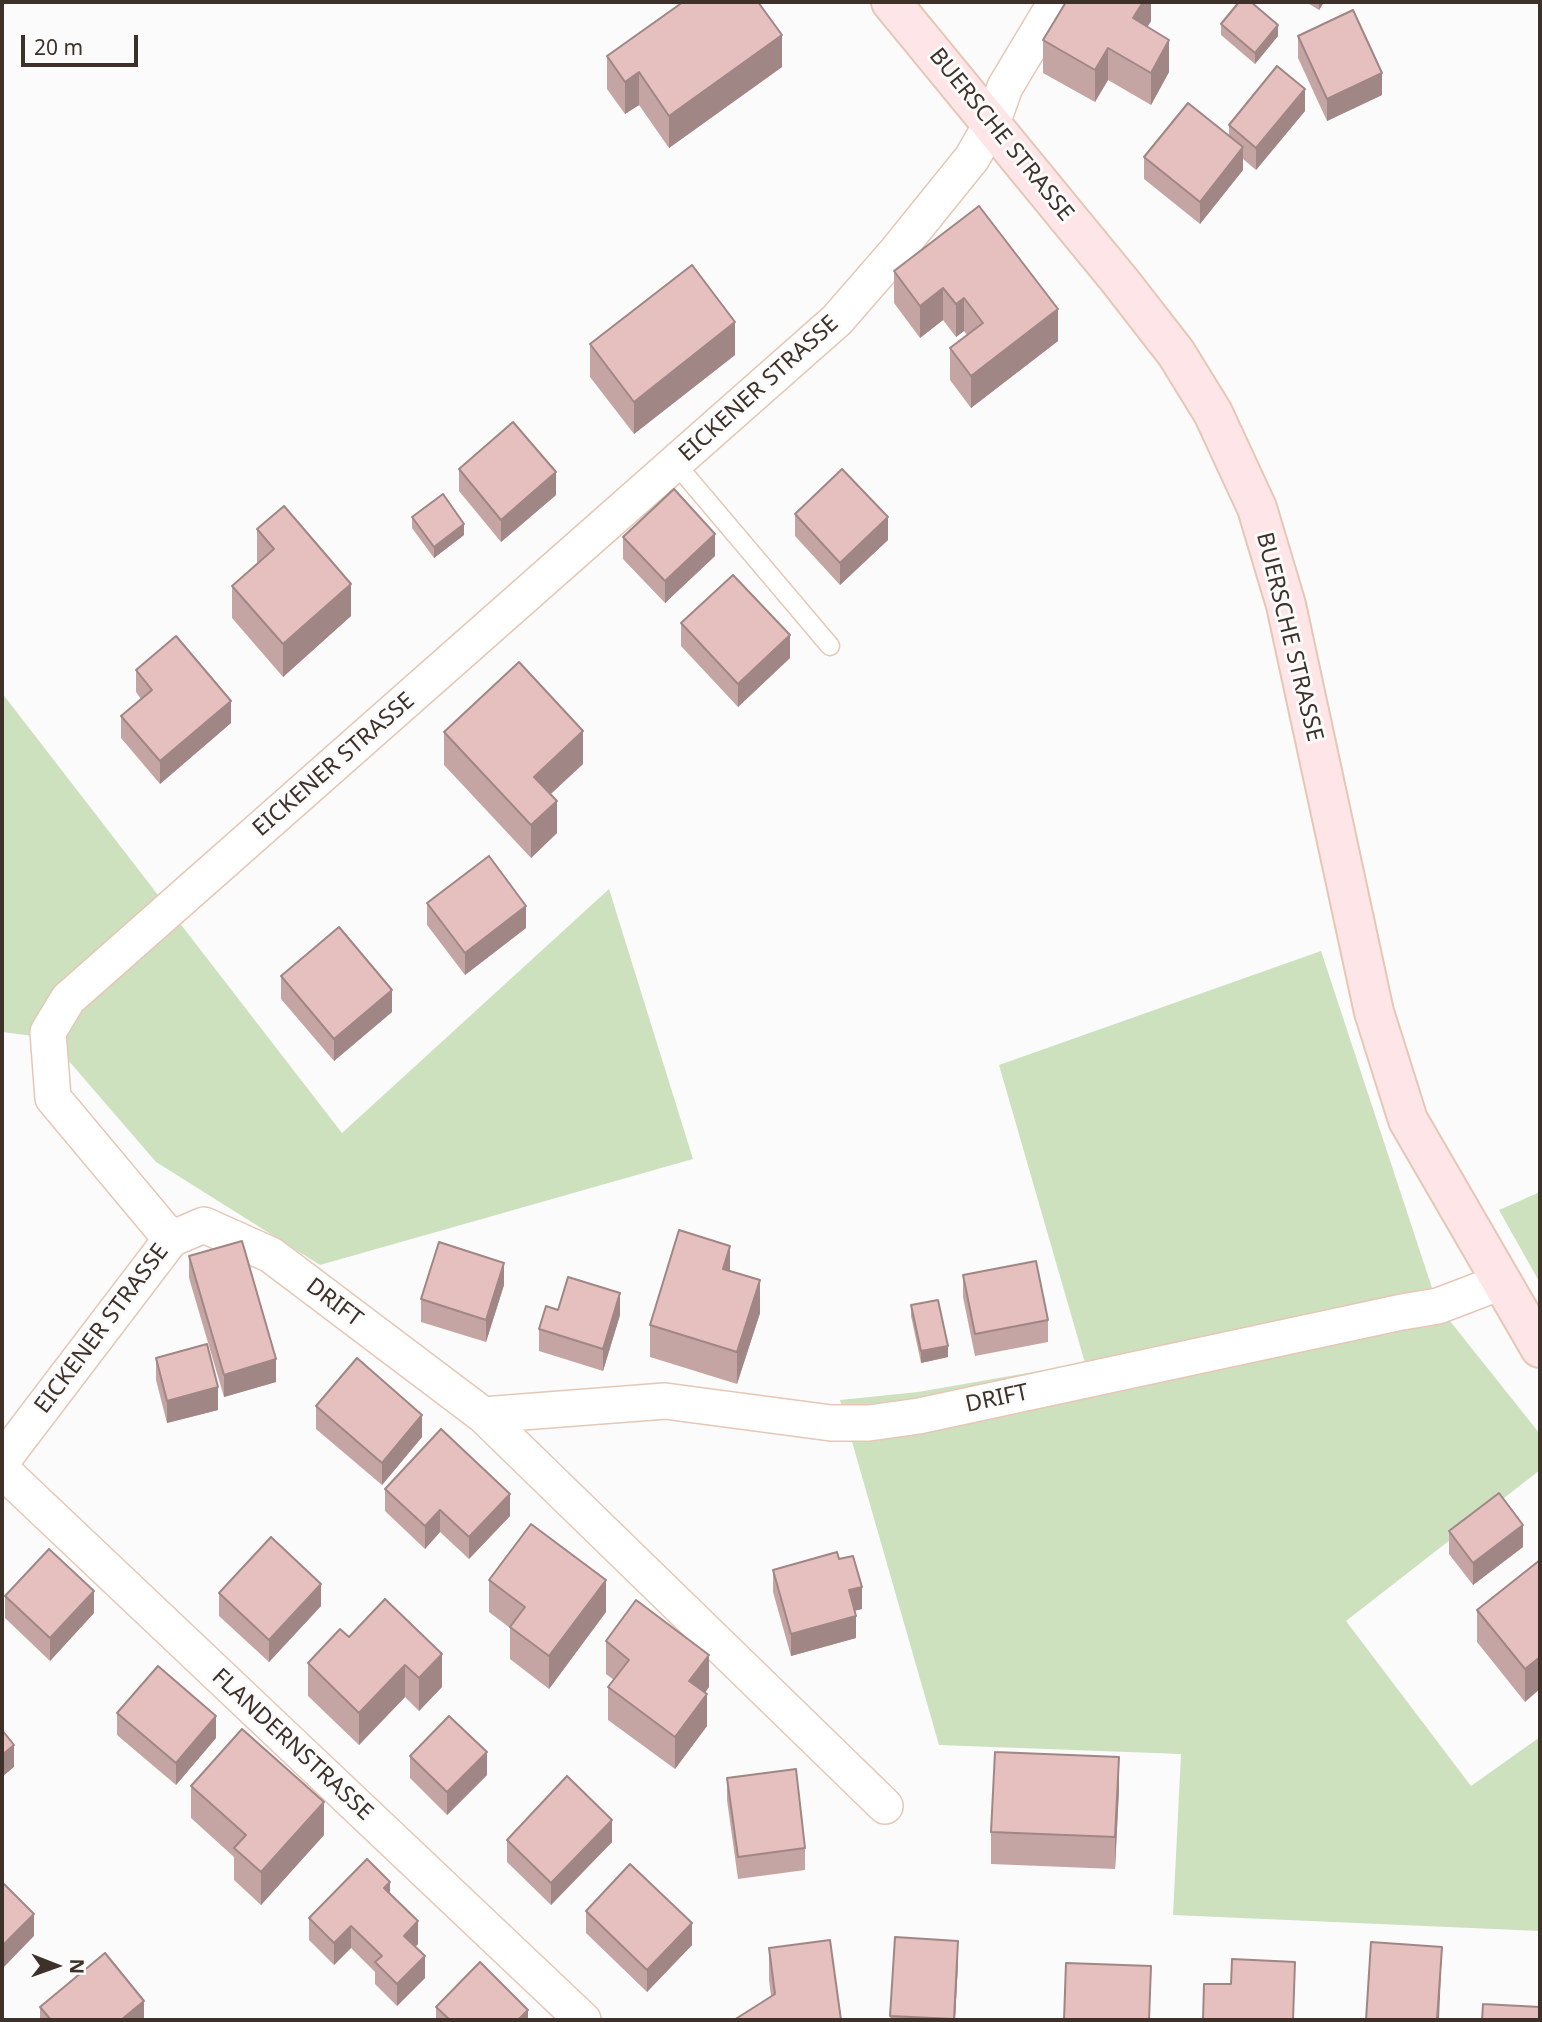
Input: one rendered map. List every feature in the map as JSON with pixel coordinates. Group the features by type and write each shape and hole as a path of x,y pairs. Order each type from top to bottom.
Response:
{"main road":[{"name":"BUERSCHE STRASSE","path":"891,2 1120,281 1176,354 1213,413 1257,508 1286,605 1374,1012 1408,1120 1540,1348"}],"street":[{"name":"EICKENER STRASSE","path":"2,1461 171,1239 53,1098 48,1032 68,999 837,320 972,158 992,123 1005,87 1056,2"},
{"name":"DRIFT","path":"171,1239 204,1225 271,1255 483,1415 885,1806"},
{"name":"DRIFT","path":"483,1415 665,1401 831,1423 869,1423 919,1416 1438,1306 1501,1282"},
{"name":"FLANDERNSTRASSE","path":"2,1470 583,2020"}],"lane":[{"path":"676,464 830,646"}],"green space":[{"path":"2,693 342,1133 609,889 693,1159 320,1265 156,1162 49,1038 2,1032"},
{"path":"1321,951 1438,1306 1540,1434 1540,1470 1346,1621 1471,1786 1540,1737 1540,1931 1173,1915 1181,1754 939,1745 840,1400 918,1392 1085,1363 999,1065"},
{"path":"1540,1192 1540,1283 1499,1210"}],"building":[{"path":"683,2 758,2 782,35 669,116 639,72 625,82 607,56"},
{"path":"1066,2 1143,2 1133,18 1169,40 1151,73 1108,48 1095,70 1043,40"},
{"path":"1239,2 1251,2 1278,25 1255,53 1221,24"},
{"path":"1353,10 1382,73 1327,99 1298,36"},
{"path":"1277,66 1305,89 1256,148 1229,125"},
{"path":"1188,103 1243,147 1200,202 1144,157"},
{"path":"979,206 1058,309 971,376 950,348 983,323 964,298 956,304 943,288 920,306 894,271"},
{"path":"692,265 735,322 634,402 590,344"},
{"path":"513,422 556,472 501,520 459,469"},
{"path":"842,469 888,517 840,563 795,514"},
{"path":"674,489 715,534 665,581 623,537"},
{"path":"443,494 464,524 434,547 412,517"},
{"path":"284,506 351,584 283,644 232,586 274,549 257,529"},
{"path":"733,575 790,635 738,684 681,623"},
{"path":"176,636 231,701 160,761 121,716 152,690 136,670"},
{"path":"519,662 583,731 534,777 557,801 531,825 444,732"},
{"path":"489,856 526,906 465,953 427,903"},
{"path":"339,927 392,990 334,1039 281,976"},
{"path":"679,1230 730,1246 723,1269 760,1280 737,1352 650,1325"},
{"path":"242,1241 276,1359 224,1375 189,1256"},
{"path":"439,1242 504,1263 486,1320 421,1299"},
{"path":"1036,1261 1048,1320 975,1334 963,1275"},
{"path":"568,1277 620,1293 603,1349 539,1329 546,1306 558,1310"},
{"path":"938,1300 948,1346 921,1351 911,1305"},
{"path":"207,1344 218,1387 167,1401 156,1358"},
{"path":"357,1358 422,1415 382,1463 316,1406"},
{"path":"441,1429 510,1494 469,1537 440,1510 425,1526 385,1489"},
{"path":"1499,1493 1523,1525 1473,1563 1449,1531"},
{"path":"531,1524 606,1580 549,1656 510,1627 525,1607 489,1580"},
{"path":"271,1537 321,1584 269,1640 219,1593"},
{"path":"49,1549 94,1591 50,1638 5,1596"},
{"path":"837,1552 839,1559 853,1556 862,1587 849,1590 856,1616 791,1634 773,1570"},
{"path":"1540,1560 1540,1657 1525,1669 1477,1610"},
{"path":"385,1599 442,1654 419,1678 405,1665 359,1713 308,1663 340,1629 349,1637"},
{"path":"636,1600 709,1655 689,1681 707,1694 675,1737 608,1687 629,1660 606,1641"},
{"path":"158,1666 216,1716 176,1763 117,1713"},
{"path":"449,1716 487,1752 447,1792 410,1756"},
{"path":"242,1729 324,1802 261,1872 234,1848 246,1835 191,1786"},
{"path":"2,1730 14,1745 2,1755"},
{"path":"995,1752 1119,1757 1115,1837 991,1832"},
{"path":"796,1769 805,1848 738,1857 727,1778"},
{"path":"567,1776 612,1820 551,1883 507,1840"},
{"path":"367,1859 390,1882 384,1888 418,1921 404,1936 425,1956 397,1984 375,1962 382,1956 351,1926 334,1943 309,1918"},
{"path":"630,1864 692,1923 647,1970 586,1911"},
{"path":"2,1882 34,1914 2,1946"},
{"path":"895,1937 958,1941 954,2019 890,2016"},
{"path":"830,1940 841,2020 734,2020 775,1994 769,1948"},
{"path":"1371,1942 1442,1947 1437,2020 1366,2020"},
{"path":"105,1953 144,2001 121,2020 51,2020 40,2007"},
{"path":"1232,1959 1295,1962 1293,2020 1203,2020 1204,1984 1231,1984"},
{"path":"480,1962 528,2010 518,2020 450,2020 436,2007"},
{"path":"1066,1963 1151,1966 1149,2020 1064,2020"},
{"path":"1483,2004 1540,2007 1540,2020 1482,2020"}]}
